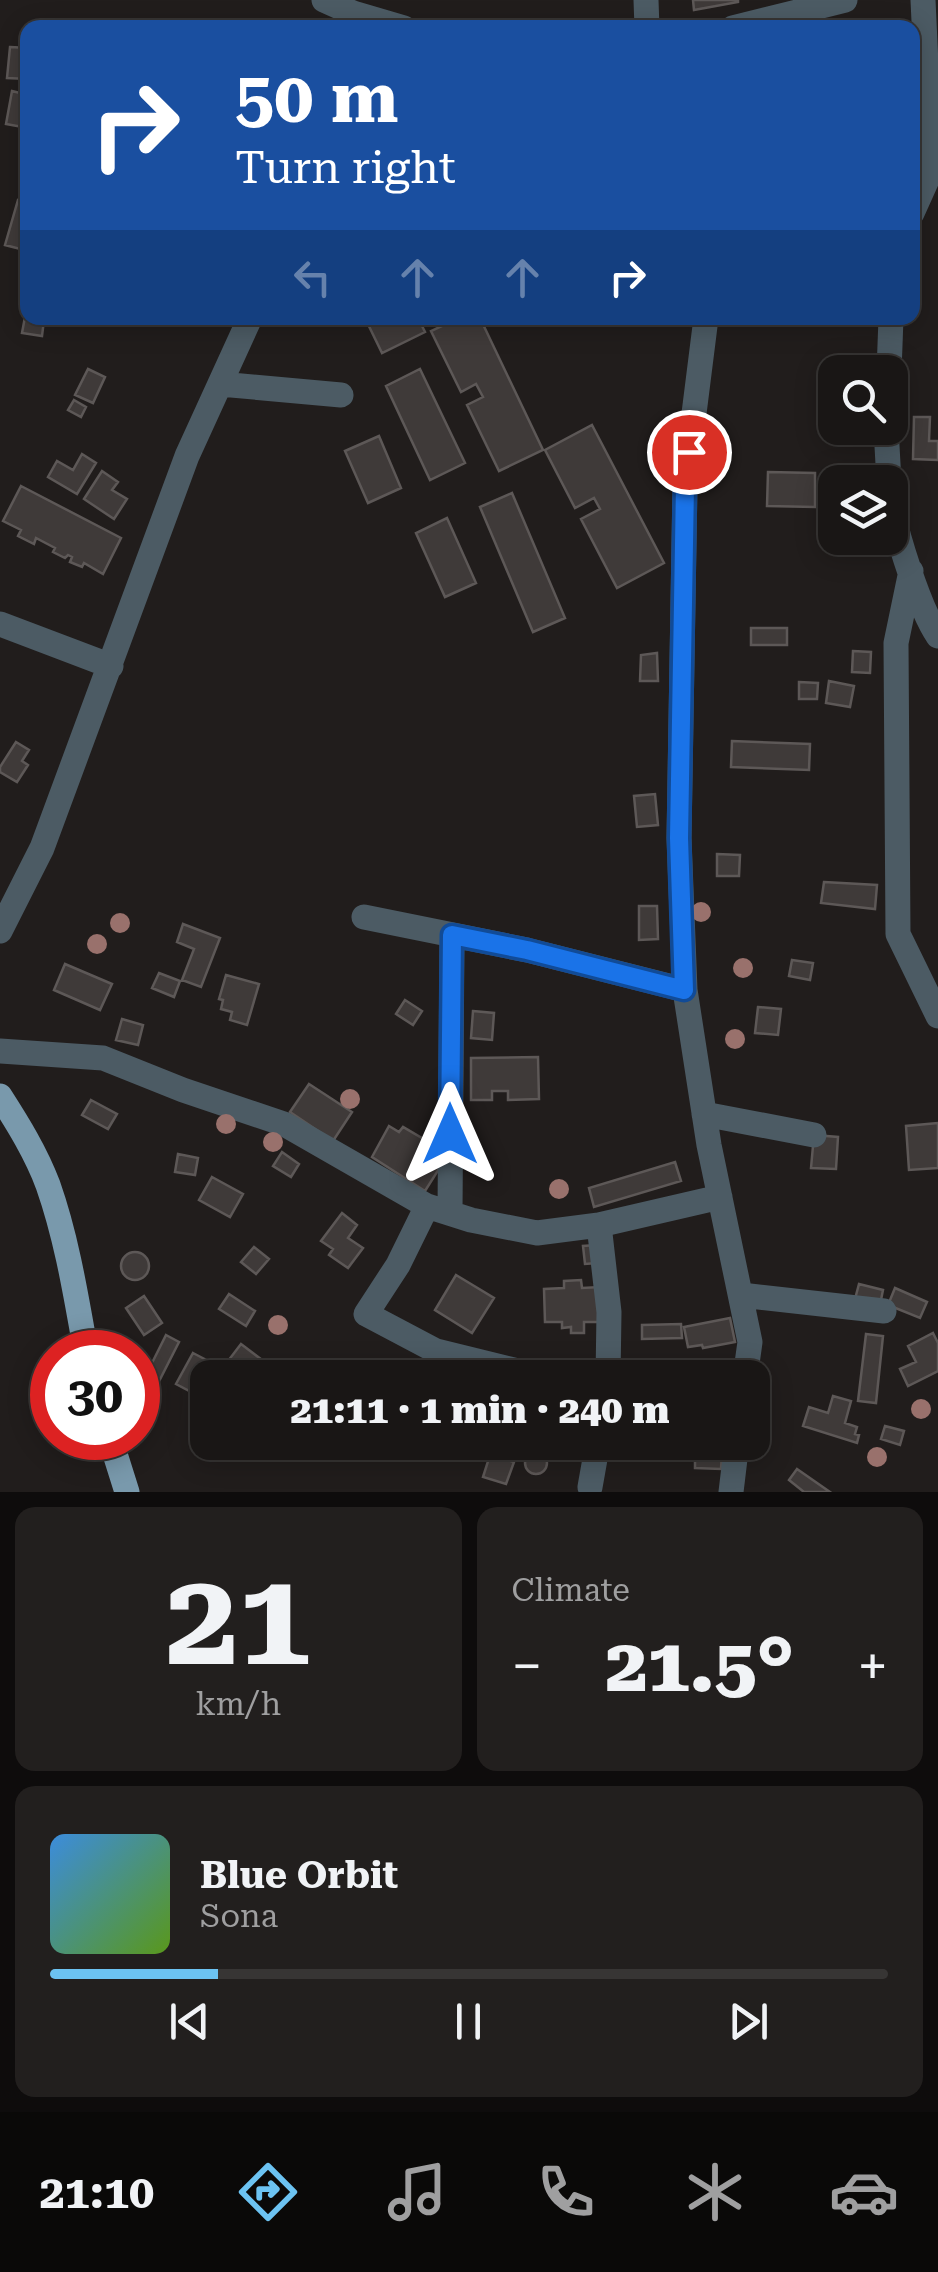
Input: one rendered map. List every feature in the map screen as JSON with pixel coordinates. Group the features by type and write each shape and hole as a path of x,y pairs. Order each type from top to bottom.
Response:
{"main road":[{"path":"0,1096 26,1136 47,1184 72,1274 82,1330"},
{"path":"117,1460 127,1492"}],"street":[{"path":"324,0 352,20"},
{"path":"764,20 845,0"},
{"path":"920,196 931,171 922,0"},
{"path":"0,931 42,848 186,456 247,325"},
{"path":"705,325 685,485 679,838 684,990 704,1114 750,1342 748,1360"},
{"path":"890,355 891,325"},
{"path":"220,384 341,395"},
{"path":"906,555 938,636"},
{"path":"911,571 896,643 898,934 938,1016"},
{"path":"0,624 111,666"},
{"path":"364,917 527,950 684,990"},
{"path":"452,935 438,1210 366,1314 436,1350 475,1360"},
{"path":"0,1051 103,1058 284,1124 438,1210 537,1232 599,1225 720,1197"},
{"path":"704,1114 814,1135"},
{"path":"599,1225 608,1312 608,1360"},
{"path":"740,1295 884,1311"},
{"path":"590,1487 595,1460"},
{"path":"731,1492 735,1460"}],"building":[{"path":"693,0 738,0 738,2 694,10"},
{"path":"10,47 20,48 20,79 7,78"},
{"path":"12,91 20,93 20,127 6,124"},
{"path":"18,200 20,200 20,249 5,245"},
{"path":"24,325 43,325 42,336 22,333"},
{"path":"368,325 422,325 425,332 382,353"},
{"path":"444,325 483,325 543,450 499,471 467,405 483,397 476,384 461,392 431,331"},
{"path":"88,369 105,377 93,403 75,395"},
{"path":"420,369 465,463 430,480 386,386"},
{"path":"74,400 86,407 81,417 68,410"},
{"path":"914,417 930,417 929,441 938,441 938,460 913,459"},
{"path":"592,425 664,563 617,588 581,519 600,509 594,498 575,508 545,450"},
{"path":"379,436 401,488 368,503 345,451"},
{"path":"82,454 96,463 77,494 48,477 57,461 73,470"},
{"path":"102,471 118,482 112,490 127,499 114,519 84,499"},
{"path":"768,472 815,473 815,507 767,506"},
{"path":"21,486 121,538 103,574 84,563 82,567 70,562 72,557 53,552 55,548 36,538 34,544 18,536 21,530 3,521"},
{"path":"512,493 565,618 533,632 480,507"},
{"path":"447,518 476,583 445,597 416,533"},
{"path":"751,628 787,628 787,645 751,645"},
{"path":"853,651 871,652 870,673 852,672"},
{"path":"657,653 658,681 640,681 641,655"},
{"path":"829,681 854,686 850,707 826,703"},
{"path":"799,682 818,683 817,699 799,699"},
{"path":"732,741 810,744 809,770 731,767"},
{"path":"16,742 29,750 22,761 28,765 17,782 0,772"},
{"path":"655,794 658,825 637,827 634,796"},
{"path":"717,854 740,855 739,876 717,876"},
{"path":"824,882 877,885 875,909 821,903"},
{"path":"639,906 657,906 658,939 639,940"},
{"path":"183,924 220,938 201,987 182,980 194,949 177,942"},
{"path":"792,960 813,963 810,980 789,976"},
{"path":"65,964 112,984 100,1010 54,990"},
{"path":"159,973 180,981 174,997 152,988"},
{"path":"226,975 259,984 247,1025 230,1020 232,1012 221,1009 223,1000 219,999"},
{"path":"405,1000 422,1011 413,1025 396,1014"},
{"path":"758,1007 781,1009 778,1035 755,1033"},
{"path":"473,1011 494,1013 492,1040 471,1038"},
{"path":"122,1019 143,1025 138,1045 116,1040"},
{"path":"538,1057 539,1099 508,1100 508,1091 492,1091 492,1100 471,1100 471,1058"},
{"path":"309,1084 352,1112 333,1141 290,1112"},
{"path":"91,1100 117,1114 108,1129 82,1115"},
{"path":"938,1123 938,1168 909,1170 906,1126"},
{"path":"389,1126 399,1132 403,1127 437,1147 432,1154 444,1161 425,1191 372,1157"},
{"path":"814,1135 838,1137 836,1169 811,1168"},
{"path":"282,1152 299,1164 291,1177 273,1166"},
{"path":"178,1154 198,1158 195,1175 175,1172"},
{"path":"675,1162 681,1181 594,1207 589,1188"},
{"path":"212,1177 243,1194 230,1217 199,1200"},
{"path":"342,1213 357,1225 348,1238 363,1248 348,1268 329,1255 333,1249 321,1241"},
{"path":"596,1245 597,1263 585,1264 583,1246"},
{"path":"254,1247 269,1259 256,1274 241,1262"},
{"path":"135,1252 145,1256 149,1266 145,1276 135,1280 125,1276 121,1266 125,1256"},
{"path":"456,1275 494,1298 472,1333 435,1310"},
{"path":"581,1280 582,1288 600,1287 601,1322 584,1322 584,1333 571,1333 571,1327 562,1328 562,1322 545,1322 544,1289 564,1288 564,1281"},
{"path":"859,1284 883,1290 880,1305 855,1299"},
{"path":"895,1288 927,1302 920,1318 888,1305"},
{"path":"229,1294 255,1311 246,1326 219,1309"},
{"path":"144,1296 162,1323 152,1330 141,1330 126,1308"},
{"path":"730,1318 735,1342 688,1347 684,1327"},
{"path":"681,1324 682,1338 642,1339 642,1325"},
{"path":"933,1333 938,1343 938,1371 908,1386 900,1369 916,1362 908,1346"},
{"path":"866,1334 883,1336 876,1403 858,1401"},
{"path":"166,1335 179,1342 160,1379 160,1347"},
{"path":"241,1344 262,1360 229,1360"},
{"path":"193,1353 206,1360 190,1360 190,1391 176,1384"},
{"path":"833,1396 851,1401 845,1423 857,1427 857,1443 803,1426 809,1407 828,1413"},
{"path":"885,1426 904,1431 900,1445 881,1439"},
{"path":"488,1460 514,1462 506,1484 483,1477"},
{"path":"526,1460 546,1460 544,1471 536,1474 528,1471 525,1463"},
{"path":"695,1460 722,1460 721,1469 695,1468"},
{"path":"797,1469 830,1492 804,1492 789,1480"}],"route":[{"path":"450,1134 452,935 684,990 679,838 680,680 689,452"}]}
